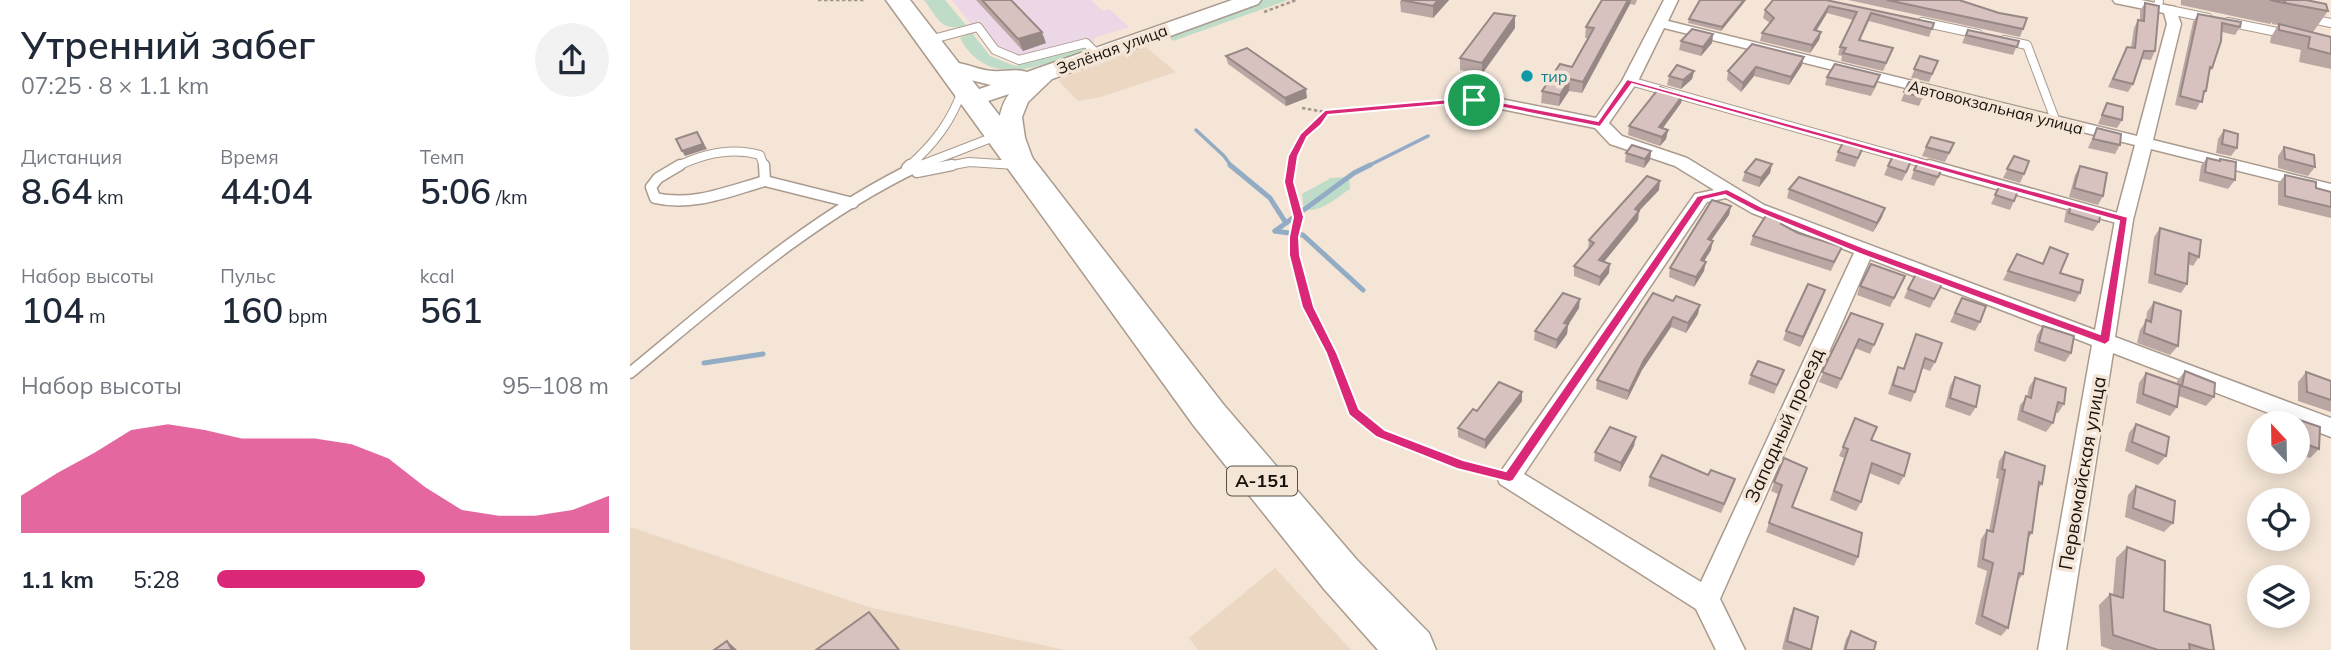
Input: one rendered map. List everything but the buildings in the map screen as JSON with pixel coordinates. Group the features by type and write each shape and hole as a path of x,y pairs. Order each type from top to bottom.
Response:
{"highway":[{"name":"А-151","path":"898,0 1123,304 1254,472 1372,610 1411,650"}],"main road":[{"name":"Зелёная улица","path":"962,84 1054,70 1251,0"},
{"path":"962,84 1054,70"},
{"path":"1011,151 1008,115 1021,94 1054,70"}],"street":[{"path":"1600,124 1630,81 1671,0"},
{"path":"2120,0 2162,5"},
{"name":"Первомайская улица","path":"2052,650 2124,220 2174,24 2162,5"},
{"name":"Автовокзальная улица","path":"1660,23 2331,188"},
{"path":"1491,102 1600,124 1616,140 1681,162 1758,209 2331,428"},
{"path":"1727,192 1701,198 1509,477 1706,600 1731,650"},
{"name":"Западный проезд","path":"1706,600 1864,251"}],"lane":[{"path":"2162,5 2291,35"},
{"path":"2291,14 2331,23"},
{"path":"1911,20 1988,36"},
{"path":"929,40 978,27 995,50 1019,60 1086,43 1098,55"},
{"path":"2001,39 2027,45 2056,122"},
{"path":"1630,81 2124,220"},
{"path":"630,373 722,298 853,203 898,176 945,130 956,111 962,84"},
{"path":"765,181 766,172 760,155 740,150 699,159 666,171 656,177 650,187 655,198 672,202 693,201 727,194 765,181 853,203"},
{"path":"898,176 1011,151"},
{"path":"898,176 1011,151"}],"path":[{"path":"818,0 866,0"},
{"path":"1302,108 1325,112 1474,100 1491,102"},
{"path":"1325,112 1318,123 1303,135 1293,156 1289,182 1297,215 1295,255 1308,307 1332,353 1354,412 1381,433 1462,465 1509,477"}],"shaded area":[{"path":"952,0 1091,0 1103,11 1109,9 1129,27 1094,38 1095,42 1017,63 994,53"},
{"path":"1146,47 1176,72 1101,97 1078,101 1058,80"},
{"path":"630,527 872,608 1065,650 630,650"},
{"path":"1275,568 1351,650 1198,650 1189,638"}],"green space":[{"path":"924,0 945,0 966,25 945,25"},
{"path":"1260,0 1288,0 1173,41 1167,34"},
{"path":"972,33 990,56 1015,66 1085,47 1088,50 1035,67 1001,69 985,64 972,54 960,38"},
{"path":"1349,177 1350,189 1323,207 1304,210 1302,194 1331,178"}],"waterway":[{"path":"1196,130 1231,166"},
{"path":"1286,223 1354,173 1428,136"},
{"path":"1231,166 1270,198 1286,223"},
{"path":"1286,223 1275,231 1303,235 1363,290"},
{"path":"704,363 763,354"}],"place":[{"name":"тир","path":"1527,76"}],"route":[{"path":"1630,81 2124,220 2105,341 1864,251 1758,209 1727,192 1701,198 1509,477 1462,465 1381,433 1354,412 1332,353 1308,307 1295,255 1294,237 1298,217 1289,182 1293,156 1303,135 1318,123 1325,112 1474,100 1600,124 1630,81"}]}
